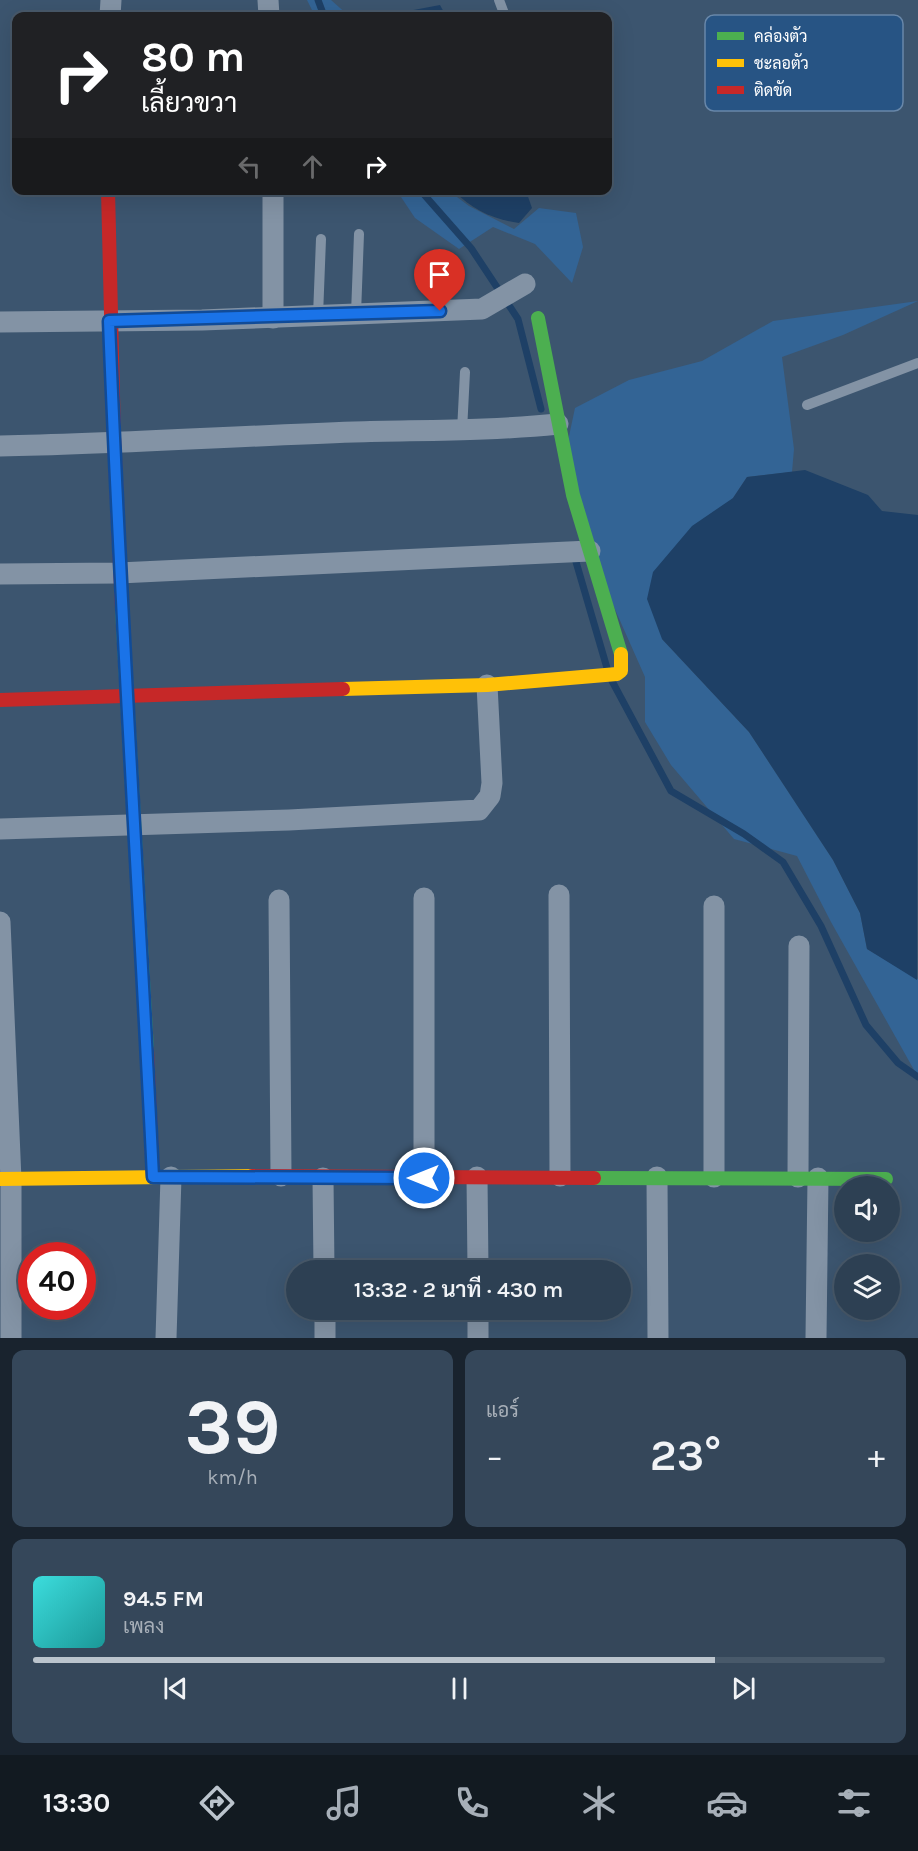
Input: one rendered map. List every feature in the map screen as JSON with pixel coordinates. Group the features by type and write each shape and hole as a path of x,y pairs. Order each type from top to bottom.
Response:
{"street":[{"path":"108,195 109,321 119,573 135,824 162,1177 166,1338"},
{"path":"273,195 273,318"},
{"path":"0,322 273,318 482,309 510,293"},
{"path":"0,700 126,694 487,685 617,674 621,671 623,660 581,552 573,495 546,425 538,318"},
{"path":"0,446 114,444 355,432 462,431 546,425"},
{"path":"0,574 119,573 581,552"},
{"path":"0,829 289,820 479,810 490,796 492,783 487,685"},
{"path":"559,895 560,1176"},
{"path":"424,898 424,1178"},
{"path":"279,900 281,1176"},
{"path":"714,906 714,1177"},
{"path":"0,922 11,1338"},
{"path":"800,946 816,1338"},
{"path":"6,1180 281,1176 323,1178 560,1176 834,1178"},
{"path":"477,1177 478,1260"},
{"path":"657,1177 658,1338"},
{"path":"323,1178 324,1260"},
{"path":"325,1320 325,1338"},
{"path":"478,1320 478,1338"}],"lane":[{"path":"356,314 359,234"},
{"path":"318,316 321,239"},
{"path":"807,405 918,363"},
{"path":"462,431 465,372"}],"shaded area":[{"path":"307,0 331,0 344,12 313,12"},
{"path":"440,5 444,12 403,12"},
{"path":"400,195 454,195 469,206 514,229 539,208 576,213 583,247 572,283 535,244 493,227 459,249 415,218"},
{"path":"459,195 527,195 532,208 519,223 492,216"},
{"path":"918,301 843,335 782,357 794,449 792,472 747,477 733,498 662,639 749,732 833,860 860,913 867,949 918,979 918,1077 831,922 797,856 734,839 671,765 645,722 645,677 594,562 565,455 575,408 629,380 702,361 773,321"},
{"path":"805,470 868,495 882,511 918,515 917,980 867,949 860,913 833,860 749,732 662,639 647,599 653,572 692,526 733,498 747,477"}],"waterway":[{"path":"318,0 322,12"},
{"path":"424,195 471,248 518,319 541,409"},
{"path":"574,555 607,668"},
{"path":"612,681 671,791 744,834 783,862 821,926 866,1025 898,1063 918,1077"}],"traffic: fast":[{"path":"538,318 573,495 621,654"},
{"path":"122,608 147,1050"},
{"path":"594,1178 834,1179"}],"traffic: slow":[{"path":"343,689 487,685 617,674 621,671 621,654"},
{"path":"0,1179 252,1176"}],"traffic: jam":[{"path":"108,195 114,437 122,608"},
{"path":"0,700 343,689"},
{"path":"147,1050 153,1177"},
{"path":"252,1176 594,1178"}],"route":[{"path":"424,1178 153,1177 141,925 119,573 109,321 273,318 440,311"}]}
